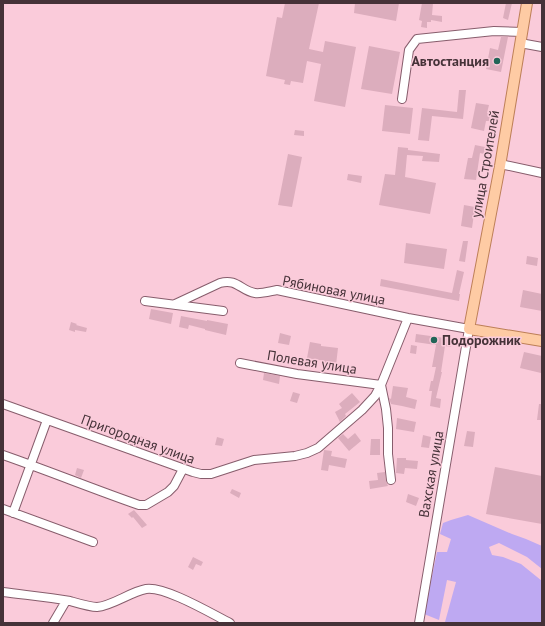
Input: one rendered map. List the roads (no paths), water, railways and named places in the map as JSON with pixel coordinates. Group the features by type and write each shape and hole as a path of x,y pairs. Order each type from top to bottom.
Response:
{"main road":[{"name":"улица Строителей","path":"470,329 527,3"},
{"path":"470,329 542,341"}],"street":[{"path":"402,99 409,50 417,38 494,31 522,32"},
{"path":"520,43 542,48"},
{"path":"500,164 542,173"},
{"name":"Рябиновая улица","path":"176,304 227,281 256,293 277,290 408,318 470,329"},
{"path":"145,301 223,311"},
{"name":"Пригородная улица","path":"3,404 201,474 210,474 254,460 295,456 318,448 362,410 375,396 381,385 408,318"},
{"name":"Вахская улица","path":"419,623 470,329"},
{"name":"Полевая улица","path":"240,363 297,374 381,385"},
{"path":"381,385 388,428 388,454 391,480"},
{"path":"13,513 47,420"},
{"path":"3,455 31,464 139,505 146,505 168,492 174,486 184,469"},
{"path":"3,509 93,542"},
{"path":"3,592 96,607 110,604 146,589 160,590 180,598 230,623"},
{"path":"53,623 66,601"}],"place":[{"name":"Автостанция","path":"497,61"},
{"name":"Подорожник","path":"434,340"}]}
